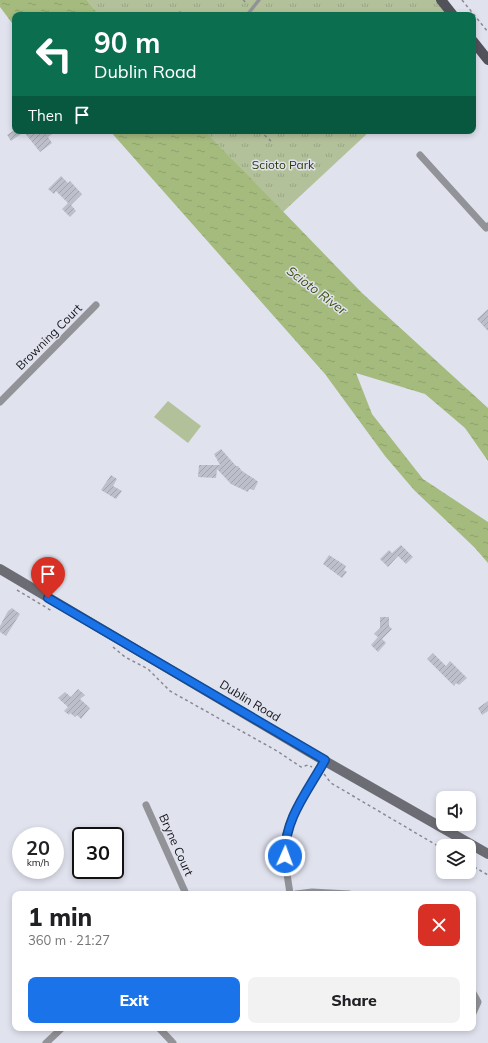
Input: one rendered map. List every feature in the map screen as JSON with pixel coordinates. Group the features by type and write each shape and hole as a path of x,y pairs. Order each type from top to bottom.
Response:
{"main road":[{"path":"441,0 451,12"},
{"path":"476,45 488,60"},
{"name":"Dublin Road","path":"0,569 488,854"}],"street":[{"path":"420,155 487,227"},
{"name":"Browning Court","path":"0,402 96,305"},
{"path":"290,891 285,856 285,837 294,812 325,760"},
{"name":"Bryne Court","path":"146,805 185,891"},
{"path":"46,1043 59,1031"},
{"path":"162,1031 173,1043"}],"lane":[{"path":"249,12 259,0"}],"path":[{"path":"462,0 472,12"},
{"path":"476,17 488,32"},
{"path":"263,134 273,143"},
{"path":"12,588 55,612"},
{"path":"110,644 125,657 153,673 162,685 170,691 277,751 301,767 308,765 319,771 327,777 331,783 436,845"},
{"path":"476,868 488,875"}],"green space":[{"path":"87,0 441,0 451,12 97,12"},
{"name":"Scioto Park","path":"208,134 367,134 283,212"},
{"path":"168,401 201,426 188,443 154,417"}],"water":[{"path":"0,0 87,0 97,12 12,12 12,23 0,7"},
{"name":"Scioto River","path":"113,134 208,134 362,293 488,408 488,461 465,428 425,394 356,373 372,414 423,479 488,522 488,563 474,547 414,490 385,456 325,374"}],"building":[{"path":"12,132 12,134 21,134 11,141 7,135"},
{"path":"26,134 52,134 48,137 52,143 40,152"},
{"path":"61,176 68,183 70,181 82,194 71,205 76,211 70,217 62,209 68,203 56,191 54,194 48,189"},
{"path":"488,309 488,331 477,319"},
{"path":"221,449 236,466 258,482 254,490 249,489 248,492 231,484 217,469 216,478 198,477 199,465 220,465 214,454"},
{"path":"111,475 117,479 113,486 122,491 116,499 101,490"},
{"path":"401,545 413,557 406,564 398,556 388,567 380,559 389,550 392,553"},
{"path":"329,555 346,566 344,570 347,572 342,578 323,564"},
{"path":"12,608 20,614 6,636 0,632 0,626 8,611"},
{"path":"380,617 389,617 389,626 392,629 382,639 386,643 378,652 371,645 378,637 374,634 380,628"},
{"path":"433,653 446,666 450,661 467,678 459,685 456,683 454,686 427,659"},
{"path":"78,689 85,695 80,699 90,708 81,719 77,715 75,717 64,711 68,707 58,698 65,692 71,697"},
{"path":"488,701 488,711 482,715 478,708"}],"route":[{"path":"48,598 325,760 291,819 285,837 285,856"}]}
